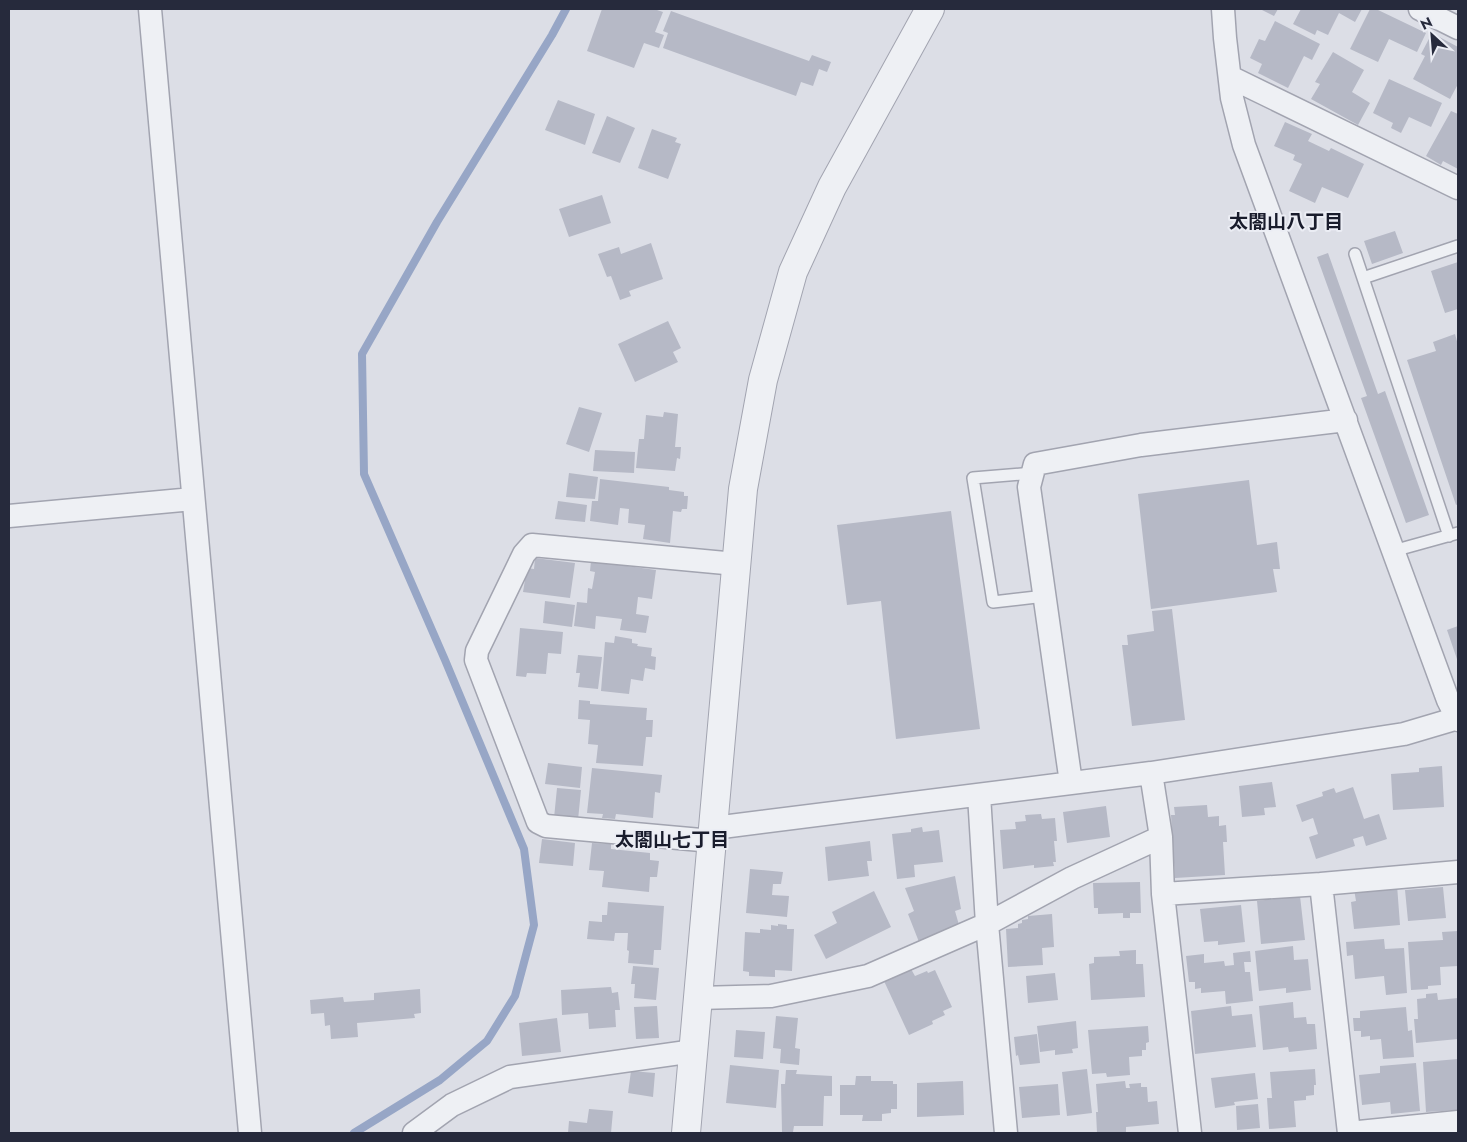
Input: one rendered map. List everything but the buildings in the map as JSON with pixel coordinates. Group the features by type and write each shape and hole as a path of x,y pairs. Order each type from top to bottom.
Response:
{"street":[{"path":"150,9 250,1133"},
{"path":"686,1133 743,489 763,380 793,272 832,187 930,9"},
{"path":"736,564 532,545 524,554 478,651 476,660 538,822 546,826 713,835 979,795 1151,773 1404,734 1458,719 1448,700 1244,145 1232,98 1223,9"},
{"path":"1420,9 1458,28"},
{"path":"1230,77 1458,188"},
{"path":"1071,783 1029,487 1036,464 1141,445 1346,420"},
{"path":"9,516 193,499"},
{"path":"1151,773 1161,837 1163,894 1190,1133"},
{"path":"979,795 987,924 1006,1133"},
{"path":"698,998 771,996 868,976 987,924 1072,878 1161,837"},
{"path":"1163,894 1321,884 1458,872"},
{"path":"1321,884 1349,1133 1458,1122"},
{"path":"414,1133 452,1105 510,1077 694,1051"}],"lane":[{"path":"1363,278 1458,246"},
{"path":"1355,254 1454,534 1393,551"},
{"path":"1033,473 973,478 993,602 1045,596"}],"waterway":[{"path":"354,1133 440,1080 487,1041 515,996 534,925 524,849 445,660 364,474 362,354 437,222 566,9"}],"district":[{"name":"太閤山八丁目","path":"1286,221"},
{"name":"太閤山七丁目","path":"672,839"}]}
